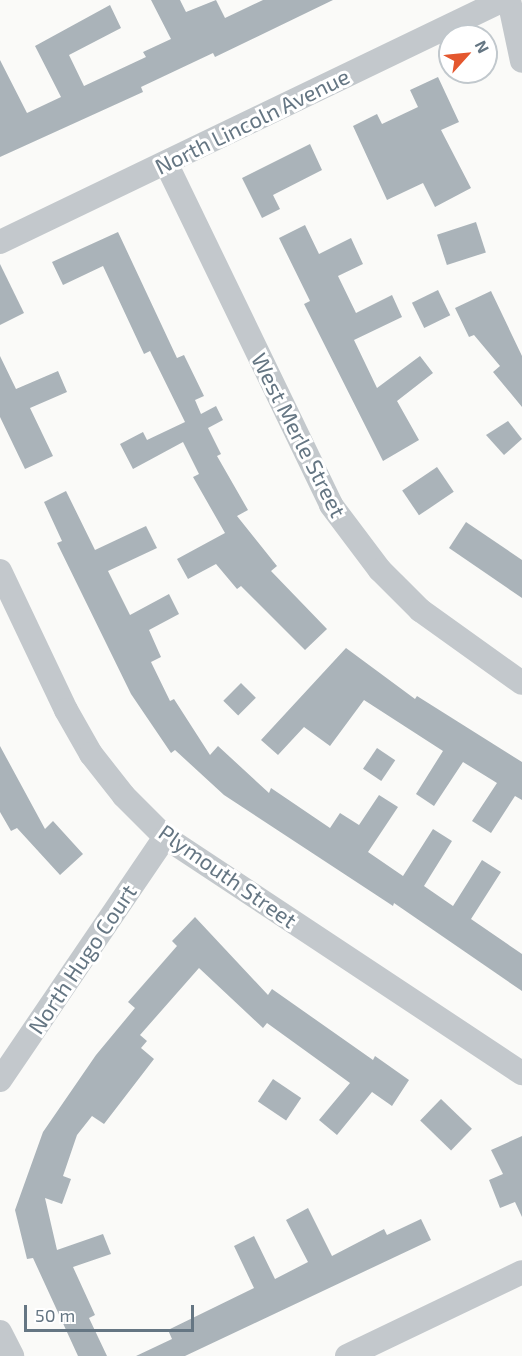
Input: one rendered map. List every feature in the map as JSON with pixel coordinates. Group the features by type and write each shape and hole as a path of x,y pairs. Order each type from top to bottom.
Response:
{"street":[{"name":"North Lincoln Avenue","path":"0,242 503,0"},
{"path":"509,0 522,61"},
{"name":"West Merle Street","path":"166,163 331,505 373,562 420,610 522,683"},
{"name":"Plymouth Street","path":"0,571 66,710 91,754 124,796 165,837 522,1073"},
{"name":"North Hugo Court","path":"0,1080 165,837"},
{"path":"347,1356 522,1272"},
{"path":"0,1332 12,1356"}],"building":[{"path":"151,0 180,0 186,12 216,0 225,18 263,0 333,0 215,57 213,53 141,87 143,92 0,157 0,60 27,113 61,97 35,46 110,5 121,28 69,55 84,86 146,57 143,52 171,39"},
{"path":"438,77 438,84 441,84 459,122 441,130 471,188 435,207 423,183 387,200 353,126 377,114 382,124 418,107 410,90"},
{"path":"310,144 322,170 273,195 280,209 262,218 242,178"},
{"path":"476,222 486,252 447,265 437,235"},
{"path":"305,225 319,254 351,238 363,264 338,276 356,313 392,295 402,317 354,340 377,388 420,356 433,373 397,401 419,440 383,461 304,304 310,301 279,238"},
{"path":"118,232 177,358 184,355 204,396 195,400 201,414 216,406 223,420 208,428 221,454 217,456 248,510 237,516 277,566 271,571 327,629 305,650 241,586 237,589 216,564 188,579 177,559 225,533 193,477 199,474 183,442 133,469 120,444 143,432 147,440 185,422 150,351 144,354 103,266 63,285 52,262"},
{"path":"0,264 24,313 0,325"},
{"path":"438,290 450,315 424,328 412,303"},
{"path":"491,291 522,356 522,407 493,372 500,366 474,335 469,337 455,308"},
{"path":"0,356 16,389 58,371 67,392 30,408 53,456 25,469 0,417"},
{"path":"508,421 522,439 504,455 486,435"},
{"path":"437,467 454,492 419,515 402,490"},
{"path":"66,491 95,550 146,526 157,548 108,571 130,615 169,594 179,614 149,630 161,657 151,662 170,701 174,699 210,755 218,746 269,793 271,788 330,828 340,813 359,825 379,795 398,807 368,852 403,876 433,829 452,841 424,886 453,906 482,860 501,872 471,919 522,954 522,991 394,903 393,906 224,795 175,750 171,753 131,694 57,543 62,541 44,502"},
{"path":"466,522 522,560 522,598 449,548"},
{"path":"346,648 415,699 417,696 522,762 522,800 515,796 491,833 472,821 497,783 463,762 434,806 416,794 443,751 364,700 330,746 304,727 278,755 261,740"},
{"path":"241,683 256,698 238,716 223,701"},
{"path":"0,746 45,829 53,821 83,854 60,875 17,828 11,831 0,812"},
{"path":"377,748 395,760 381,781 363,769"},
{"path":"195,917 268,995 272,989 373,1060 375,1056 409,1080 392,1106 372,1092 337,1135 319,1120 350,1083 267,1023 263,1028 199,968 140,1035 147,1041 141,1048 154,1059 104,1124 92,1116 77,1135 63,1176 71,1179 62,1204 45,1198 57,1250 103,1234 111,1254 73,1267 95,1315 89,1318 107,1356 78,1356 33,1258 27,1259 15,1210 43,1132 96,1055 135,1008 128,1002 177,946 172,941"},
{"path":"273,1079 301,1098 286,1120 258,1101"},
{"path":"441,1099 472,1129 451,1150 420,1121"},
{"path":"522,1136 522,1217 515,1202 500,1208 489,1180 503,1174 491,1150"},
{"path":"308,1208 332,1256 384,1229 387,1235 421,1219 431,1240 185,1356 136,1356 172,1339 168,1330 254,1288 234,1246 254,1236 275,1279 308,1262 286,1220"}]}
